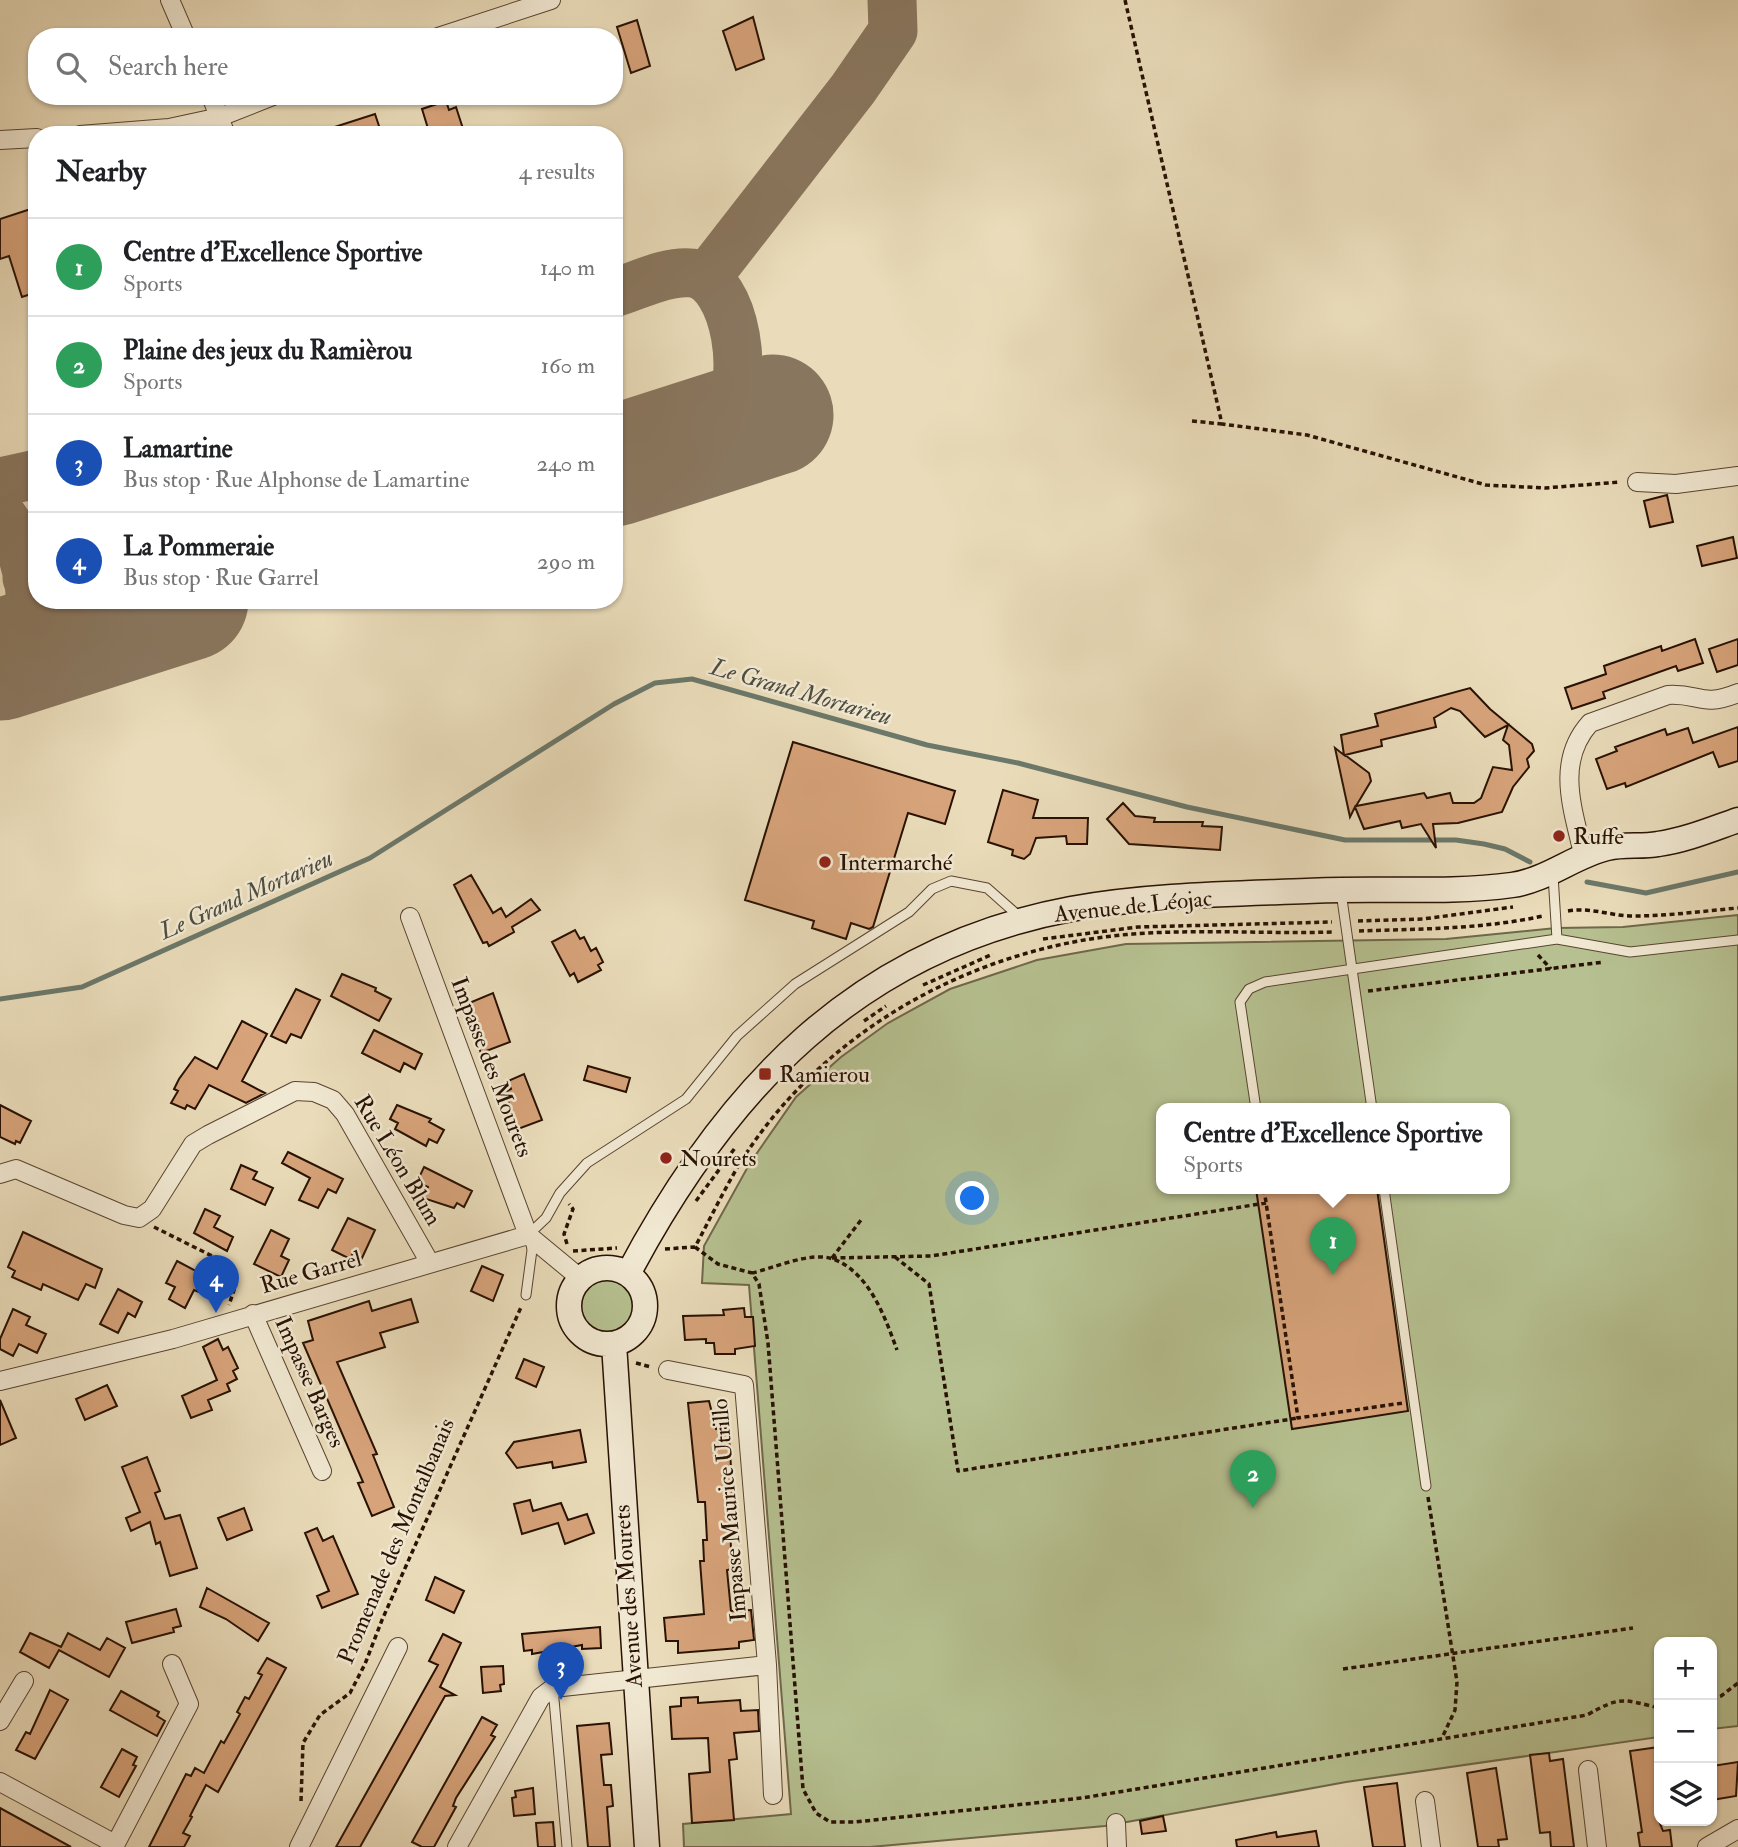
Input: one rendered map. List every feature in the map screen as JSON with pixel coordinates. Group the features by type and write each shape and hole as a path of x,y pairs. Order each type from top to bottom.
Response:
{"main road":[{"name":"Avenue de Léojac","path":"628,1274 659,1242 743,1098 799,1041 850,1000 923,957 966,939 1028,930 1112,903 1341,890 1513,885 1552,874 1607,848 1657,845 1738,820"},
{"path":"603,1268 628,1274 642,1291 644,1314 634,1334 614,1344 590,1341 572,1324 569,1300 580,1278 603,1268"},
{"name":"Avenue des Mourets","path":"614,1344 646,1847"}],"street":[{"path":"170,0 182,28"},
{"path":"465,28 551,0"},
{"path":"215,105 223,126"},
{"path":"178,126 220,117 250,105"},
{"path":"0,140 28,138"},
{"path":"1636,482 1676,484 1738,476"},
{"path":"1584,858 1568,787 1568,766 1576,742 1590,723 1668,695 1682,694 1705,702 1738,693"},
{"name":"Impasse des Mourets","path":"410,917 529,1236"},
{"name":"Rue Léon Blum","path":"144,1215 152,1209 193,1144 295,1091 314,1092 333,1100 345,1114 430,1263"},
{"path":"0,1174 16,1169 124,1215 139,1219 144,1215"},
{"path":"529,1236 580,1278"},
{"name":"Rue Garrel","path":"0,1381 173,1339 529,1236"},
{"name":"Impasse Barges","path":"253,1314 322,1471"},
{"name":"Impasse Maurice Utrillo","path":"668,1370 744,1385 767,1665 773,1795"},
{"path":"299,1847 398,1647"},
{"path":"0,1782 114,1846 189,1704 172,1664"},
{"path":"457,1847 541,1697 553,1688 767,1665"},
{"path":"0,1721 24,1681"},
{"path":"1588,1770 1597,1847"},
{"path":"1426,1801 1431,1847"},
{"path":"1116,1823 1117,1847"},
{"path":"1707,1847 1738,1829"}],"lane":[{"path":"1552,874 1557,939"},
{"path":"526,1295 532,1251 529,1236 547,1217 560,1193 587,1163 686,1099 737,1036 795,984 909,912 932,888 951,881 987,888 1028,930"},
{"path":"1341,890 1371,1103"},
{"path":"1255,1103 1240,1002 1249,989 1265,982 1557,939 1630,952 1738,940"},
{"path":"1385,1194 1426,1486"},
{"path":"553,1688 567,1847"}],"path":[{"path":"1125,0 1222,424"},
{"path":"1192,421 1307,435 1486,485 1545,488 1601,482 1636,482"},
{"path":"1028,930 1345,921 1482,914 1519,904"},
{"path":"695,1247 741,1162 776,1114 827,1060 878,1020 983,968 1032,952 1132,934 1347,932 1510,923 1583,908 1630,916 1678,915 1738,908"},
{"path":"921,985 995,953"},
{"path":"1356,993 1606,961"},
{"path":"853,1028 887,1006"},
{"path":"688,1207 702,1197 740,1140"},
{"path":"728,1158 741,1162"},
{"path":"560,1193 573,1209 564,1234 573,1251 616,1249 628,1242 634,1232 659,1242 667,1250 695,1247 718,1264 752,1273 809,1259 931,1256 1266,1203"},
{"path":"1265,1194 1298,1418"},
{"path":"144,1215 162,1232 232,1266 236,1284 229,1306 231,1321"},
{"path":"832,1258 861,1220"},
{"path":"554,1259 567,1244"},
{"path":"895,1257 929,1284 958,1471 1414,1401"},
{"path":"832,1258 861,1277 889,1328 897,1350"},
{"path":"752,1273 759,1284 768,1343 803,1789 816,1813 830,1822 855,1822 1082,1798 1587,1715 1613,1700 1623,1699 1654,1707"},
{"name":"Promenade des Montalbanais","path":"296,1810 302,1797 303,1742 320,1715 349,1693 365,1664 440,1486 526,1295"},
{"path":"1426,1486 1457,1682 1455,1710 1442,1738"},
{"path":"1343,1670 1633,1628"},
{"path":"1717,1697 1738,1683"}],"green space":[{"path":"1738,915 1738,1726 1717,1728 1717,1637 1654,1637 1654,1738 1346,1782 1105,1826 870,1847 684,1847 683,1824 791,1814 749,1285 702,1283 704,1246 750,1163 796,1097 841,1057 888,1023 950,989 1037,960 1126,944 1446,939 1556,928 1623,927"},
{"path":"600,1277 612,1277 627,1285 635,1300 635,1312 627,1327 612,1335 600,1335 585,1327 577,1312 577,1300 585,1285"}],"building":[{"path":"753,17 764,59 736,70 723,31"},
{"path":"637,20 650,66 631,73 623,47 623,28 617,27"},
{"path":"434,105 447,105 449,110 456,107 462,126 427,126 422,109"},
{"path":"375,114 379,126 338,126"},
{"path":"28,210 28,295 22,297 9,256 0,259 0,219"},
{"path":"1667,495 1673,522 1650,527 1644,501"},
{"path":"1733,537 1737,558 1702,566 1697,546"},
{"path":"1695,639 1703,663 1678,671 1676,666 1603,692 1605,698 1572,709 1565,688 1606,674 1604,666 1661,646 1662,651"},
{"path":"1738,639 1738,665 1717,672 1709,649"},
{"path":"1470,688 1490,709 1532,744 1534,751 1527,759 1529,767 1513,787 1502,812 1458,823 1433,824 1436,848 1421,824 1402,828 1400,821 1364,829 1355,807 1350,817 1335,748 1344,755 1341,735 1378,726 1375,714","holes":["1451,708 1460,711 1485,737 1508,725 1503,740 1509,745 1512,770 1493,767 1481,798 1474,803 1453,803 1450,793 1427,798 1424,793 1356,806 1371,781 1369,773 1345,755 1382,746 1381,740 1436,727 1434,718"]},
{"path":"1738,727 1738,761 1719,767 1713,752 1626,787 1625,783 1607,789 1596,759 1617,751 1615,747 1665,729 1667,735 1688,728 1693,743"},
{"name":"Intermarché","path":"793,742 955,791 945,824 908,813 873,927 869,929 851,923 846,939 812,928 814,921 745,900"},
{"path":"1003,790 1038,800 1033,818 1088,818 1087,844 1067,844 1066,836 1036,838 1030,854 1024,859 1012,855 1013,850 988,842"},
{"path":"1123,803 1135,816 1155,818 1154,822 1203,822 1202,826 1222,827 1220,850 1129,844 1107,819"},
{"path":"471,875 493,913 501,908 506,917 531,899 540,910 512,927 514,932 489,946 487,942 483,943 454,885"},
{"path":"575,930 580,939 584,937 591,951 596,948 603,962 598,965 601,970 578,982 574,973 570,976 552,942"},
{"path":"342,974 376,988 375,991 391,999 379,1021 331,996"},
{"path":"296,989 320,1000 301,1038 291,1034 286,1043 271,1036"},
{"path":"493,993 510,1042 481,1053 462,1006"},
{"path":"242,1021 267,1034 242,1081 265,1093 246,1103 209,1085 195,1109 187,1105 185,1109 171,1103 178,1091 174,1089 179,1079 195,1057 217,1069"},
{"path":"374,1030 422,1054 415,1069 404,1063 400,1072 362,1053"},
{"path":"588,1066 630,1078 626,1092 584,1080"},
{"path":"524,1074 542,1120 518,1129 505,1092 511,1089 508,1081"},
{"path":"0,1105 31,1121 20,1143 16,1141 15,1144 0,1137"},
{"path":"397,1105 431,1119 429,1122 444,1130 437,1143 429,1139 426,1146 395,1129 398,1123 390,1119"},
{"path":"288,1152 343,1179 336,1193 328,1189 318,1208 299,1200 310,1178 282,1163"},
{"path":"241,1165 257,1172 253,1179 273,1188 265,1205 231,1189"},
{"path":"424,1167 472,1191 464,1207 457,1203 454,1208 423,1198 428,1187 417,1182"},
{"path":"1257,1194 1378,1194 1408,1411 1292,1429"},
{"path":"205,1209 220,1216 214,1227 233,1237 227,1251 194,1233"},
{"path":"348,1218 375,1230 362,1258 353,1253 350,1259 332,1250"},
{"path":"271,1230 289,1239 281,1256 289,1260 281,1277 254,1264"},
{"path":"23,1232 102,1269 95,1288 86,1284 78,1300 43,1284 41,1290 12,1277 15,1271 8,1267"},
{"path":"177,1261 211,1279 204,1294 194,1290 185,1308 169,1299 175,1287 166,1283"},
{"path":"482,1266 503,1275 493,1301 471,1291"},
{"path":"118,1289 142,1302 135,1317 128,1313 118,1333 100,1324"},
{"path":"411,1299 418,1322 380,1333 385,1347 337,1362 377,1454 373,1455 394,1507 372,1516 358,1483 363,1482 303,1343 313,1340 308,1321 369,1301 372,1311"},
{"path":"744,1308 745,1317 753,1317 755,1346 735,1349 735,1354 715,1354 714,1343 706,1343 706,1339 685,1340 683,1316 724,1315 723,1310"},
{"path":"13,1309 30,1317 26,1325 46,1334 37,1353 19,1344 13,1356 0,1349 0,1339"},
{"path":"218,1339 223,1350 228,1347 238,1368 233,1371 237,1379 227,1384 230,1391 208,1400 212,1410 191,1418 182,1396 217,1380 203,1347"},
{"path":"524,1359 544,1367 536,1387 516,1378"},
{"path":"107,1385 117,1406 85,1420 76,1399"},
{"path":"0,1400 16,1438 0,1445"},
{"path":"709,1401 716,1429 728,1428 729,1437 735,1528 730,1528 732,1569 727,1570 731,1611 751,1610 754,1640 739,1642 739,1648 678,1653 678,1641 666,1641 664,1618 704,1614 700,1561 704,1561 703,1540 707,1540 705,1502 698,1502 688,1403"},
{"path":"580,1430 586,1462 553,1468 552,1462 517,1468 506,1453 514,1442"},
{"path":"147,1457 160,1491 155,1493 165,1519 180,1515 197,1568 170,1576 160,1542 156,1544 150,1522 131,1531 126,1518 140,1512 122,1467"},
{"path":"530,1500 533,1511 561,1503 568,1520 587,1514 594,1533 565,1544 558,1523 522,1534 514,1504"},
{"path":"244,1508 252,1530 227,1540 218,1518"},
{"path":"317,1528 323,1541 333,1536 358,1594 322,1608 317,1596 329,1591 305,1533"},
{"path":"435,1577 464,1591 454,1613 426,1600"},
{"path":"207,1588 269,1623 258,1641 226,1619 200,1607"},
{"path":"176,1609 181,1626 173,1628 174,1632 132,1643 126,1622"},
{"path":"600,1627 601,1648 582,1649 582,1645 532,1654 532,1650 524,1651 522,1634"},
{"path":"30,1633 61,1647 68,1633 100,1650 107,1638 125,1648 109,1677 59,1650 49,1668 20,1652"},
{"path":"443,1634 461,1643 440,1687 455,1695 445,1696 360,1847 336,1847 438,1665 429,1661"},
{"path":"267,1658 286,1668 218,1792 206,1785 183,1833 190,1836 184,1847 149,1847 186,1774 191,1776 195,1768 204,1773 221,1741 224,1743 240,1714 237,1712 245,1697 249,1699 262,1675 258,1673"},
{"path":"503,1666 504,1684 500,1685 501,1691 483,1693 481,1667"},
{"path":"50,1690 68,1700 35,1759 16,1750 26,1732 30,1734"},
{"path":"121,1691 159,1712 157,1716 165,1721 157,1736 110,1710"},
{"path":"698,1697 698,1703 740,1700 741,1711 758,1710 759,1731 734,1733 737,1759 729,1760 734,1820 692,1823 689,1774 710,1772 708,1738 672,1739 670,1707 681,1706 681,1698"},
{"path":"482,1717 497,1725 491,1735 495,1737 456,1798 453,1806 456,1807 434,1847 422,1847 412,1842"},
{"path":"609,1723 612,1754 601,1755 604,1785 611,1785 613,1806 607,1807 610,1847 588,1847 577,1726"},
{"path":"1654,1748 1654,1826 1661,1826 1663,1831 1670,1830 1672,1847 1640,1847 1638,1833 1642,1832 1630,1751"},
{"path":"122,1749 137,1757 133,1765 136,1766 119,1797 101,1787"},
{"path":"1549,1753 1550,1761 1563,1759 1574,1847 1551,1847 1550,1832 1540,1833 1530,1755"},
{"path":"1738,1762 1736,1796 1717,1799 1717,1765"},
{"path":"1496,1768 1507,1839 1498,1840 1499,1847 1478,1847 1467,1773"},
{"path":"1397,1783 1405,1847 1373,1847 1364,1787"},
{"path":"533,1788 535,1814 514,1816 512,1798 516,1797 515,1791"},
{"path":"0,1808 71,1847 0,1847"},
{"path":"1163,1816 1166,1831 1142,1834 1140,1821"},
{"path":"553,1822 555,1847 538,1847 536,1823"},
{"path":"1316,1831 1319,1847 1237,1847 1236,1840 1276,1832 1277,1837"}],"waterway":[{"name":"Le Grand Mortarieu","path":"0,999 82,987 370,858 614,704 655,683 692,679 927,745 1018,763 1187,807 1345,840 1456,840 1484,844 1505,849 1530,862"},
{"name":"Le Grand Mortarieu","path":"1587,882 1646,893 1738,872"}],"taxiway":[{"path":"711,282 709,277 714,268 853,89 893,31 892,0"},
{"path":"623,290 673,274 692,273 708,280 720,294 729,313 738,360 737,383 732,402 724,417 697,437 643,457"},
{"path":"0,482 28,476"},
{"path":"0,513 19,547 28,578"},
{"path":"0,657 16,645 25,629 30,609"},
{"path":"47,609 70,619 110,625"}],"runway":[{"path":"623,463 773,415"},
{"path":"0,660 160,609"}],"place":[{"name":"Ruffe","path":"1559,836"},
{"name":"Intermarché","path":"825,862"},
{"name":"Ramierou","path":"765,1074"},
{"name":"Nourets","path":"666,1158"},
{"name":"Centre d'Excellence Sportive","path":"1333,1275"},
{"name":"La Pommeraie","path":"216,1313"},
{"name":"Plaine des jeux du Ramièrou","path":"1253,1508"},
{"name":"Lamartine","path":"561,1700"}]}
